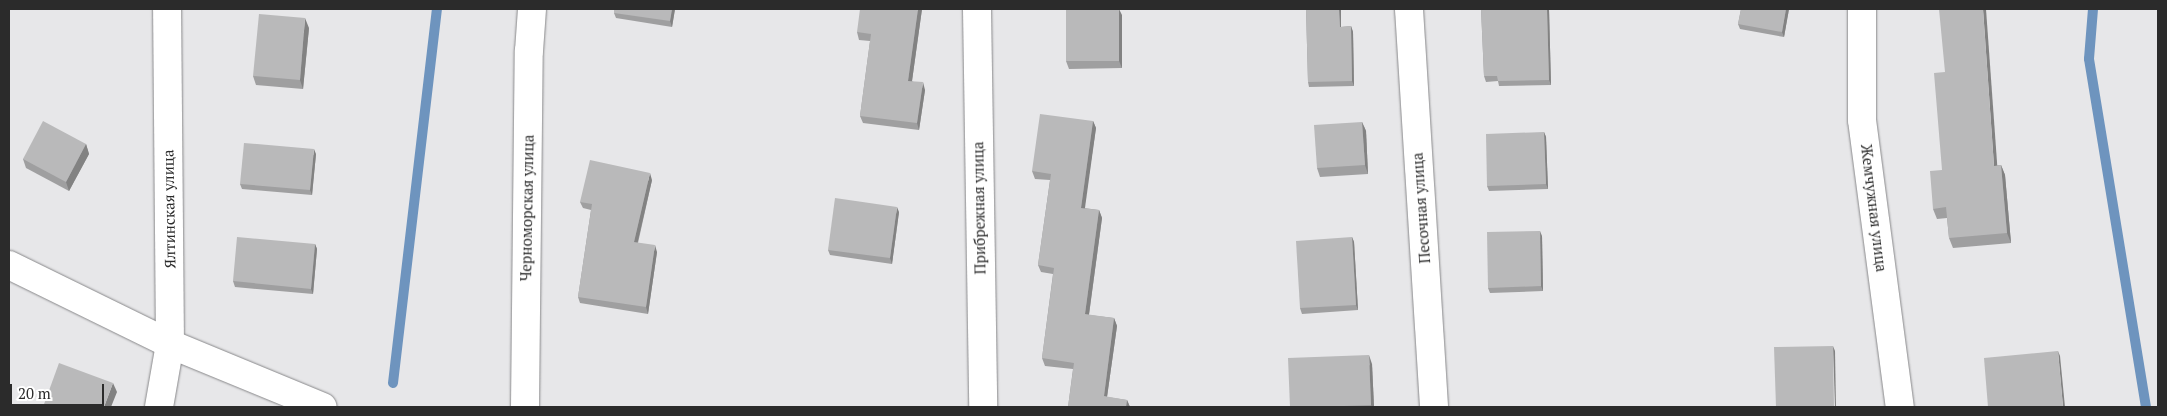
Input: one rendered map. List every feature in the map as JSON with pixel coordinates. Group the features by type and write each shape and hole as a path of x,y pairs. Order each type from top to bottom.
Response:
{"street":[{"name":"Ялтинская улица","path":"159,407 170,344 167,9"},
{"name":"Черноморская улица","path":"525,407 529,51 532,9"},
{"name":"Прибрежная улица","path":"977,9 983,407"},
{"name":"Песочная улица","path":"1409,9 1434,407"},
{"name":"Жемчужная улица","path":"1862,9 1862,120 1900,407"},
{"path":"9,265 170,344 323,407"}],"building":[{"path":"614,9 672,9 670,21 614,13"},
{"path":"860,9 918,9 908,81 923,82 917,123 860,116 871,34 857,32"},
{"path":"1066,9 1119,9 1119,61 1066,61"},
{"path":"1306,9 1339,9 1340,27 1351,26 1352,81 1308,82"},
{"path":"1481,9 1547,9 1549,80 1498,81 1497,76 1484,76"},
{"path":"1741,9 1786,9 1782,32 1738,24"},
{"path":"1939,9 1983,9 1994,166 2001,165 2007,233 1949,238 1946,207 1933,209 1930,171 1942,170 1934,73 1945,72"},
{"path":"259,14 305,18 300,80 253,76"},
{"path":"1040,114 1093,121 1081,208 1099,210 1085,314 1114,318 1104,396 1127,400 1126,407 1068,407 1074,363 1042,358 1054,268 1038,265 1051,174 1032,171"},
{"path":"43,121 86,144 66,182 23,159"},
{"path":"1362,122 1365,165 1317,168 1314,125"},
{"path":"1544,132 1546,184 1487,186 1486,134"},
{"path":"244,143 314,149 310,190 240,184"},
{"path":"590,160 650,173 634,242 655,245 646,307 578,297 592,204 580,202"},
{"path":"835,198 897,207 890,258 828,250"},
{"path":"1540,231 1541,286 1488,288 1487,232"},
{"path":"237,237 315,244 311,289 233,281"},
{"path":"1352,237 1356,305 1300,308 1296,241"},
{"path":"1833,346 1834,407 1776,407 1774,347"},
{"path":"2058,351 2063,407 1988,407 1984,358"},
{"path":"1369,355 1371,405 1290,407 1288,358"},
{"path":"59,363 113,383 104,407 43,407"}],"waterway":[{"path":"393,383 437,9"},
{"path":"2093,9 2089,59 2146,407"}]}
